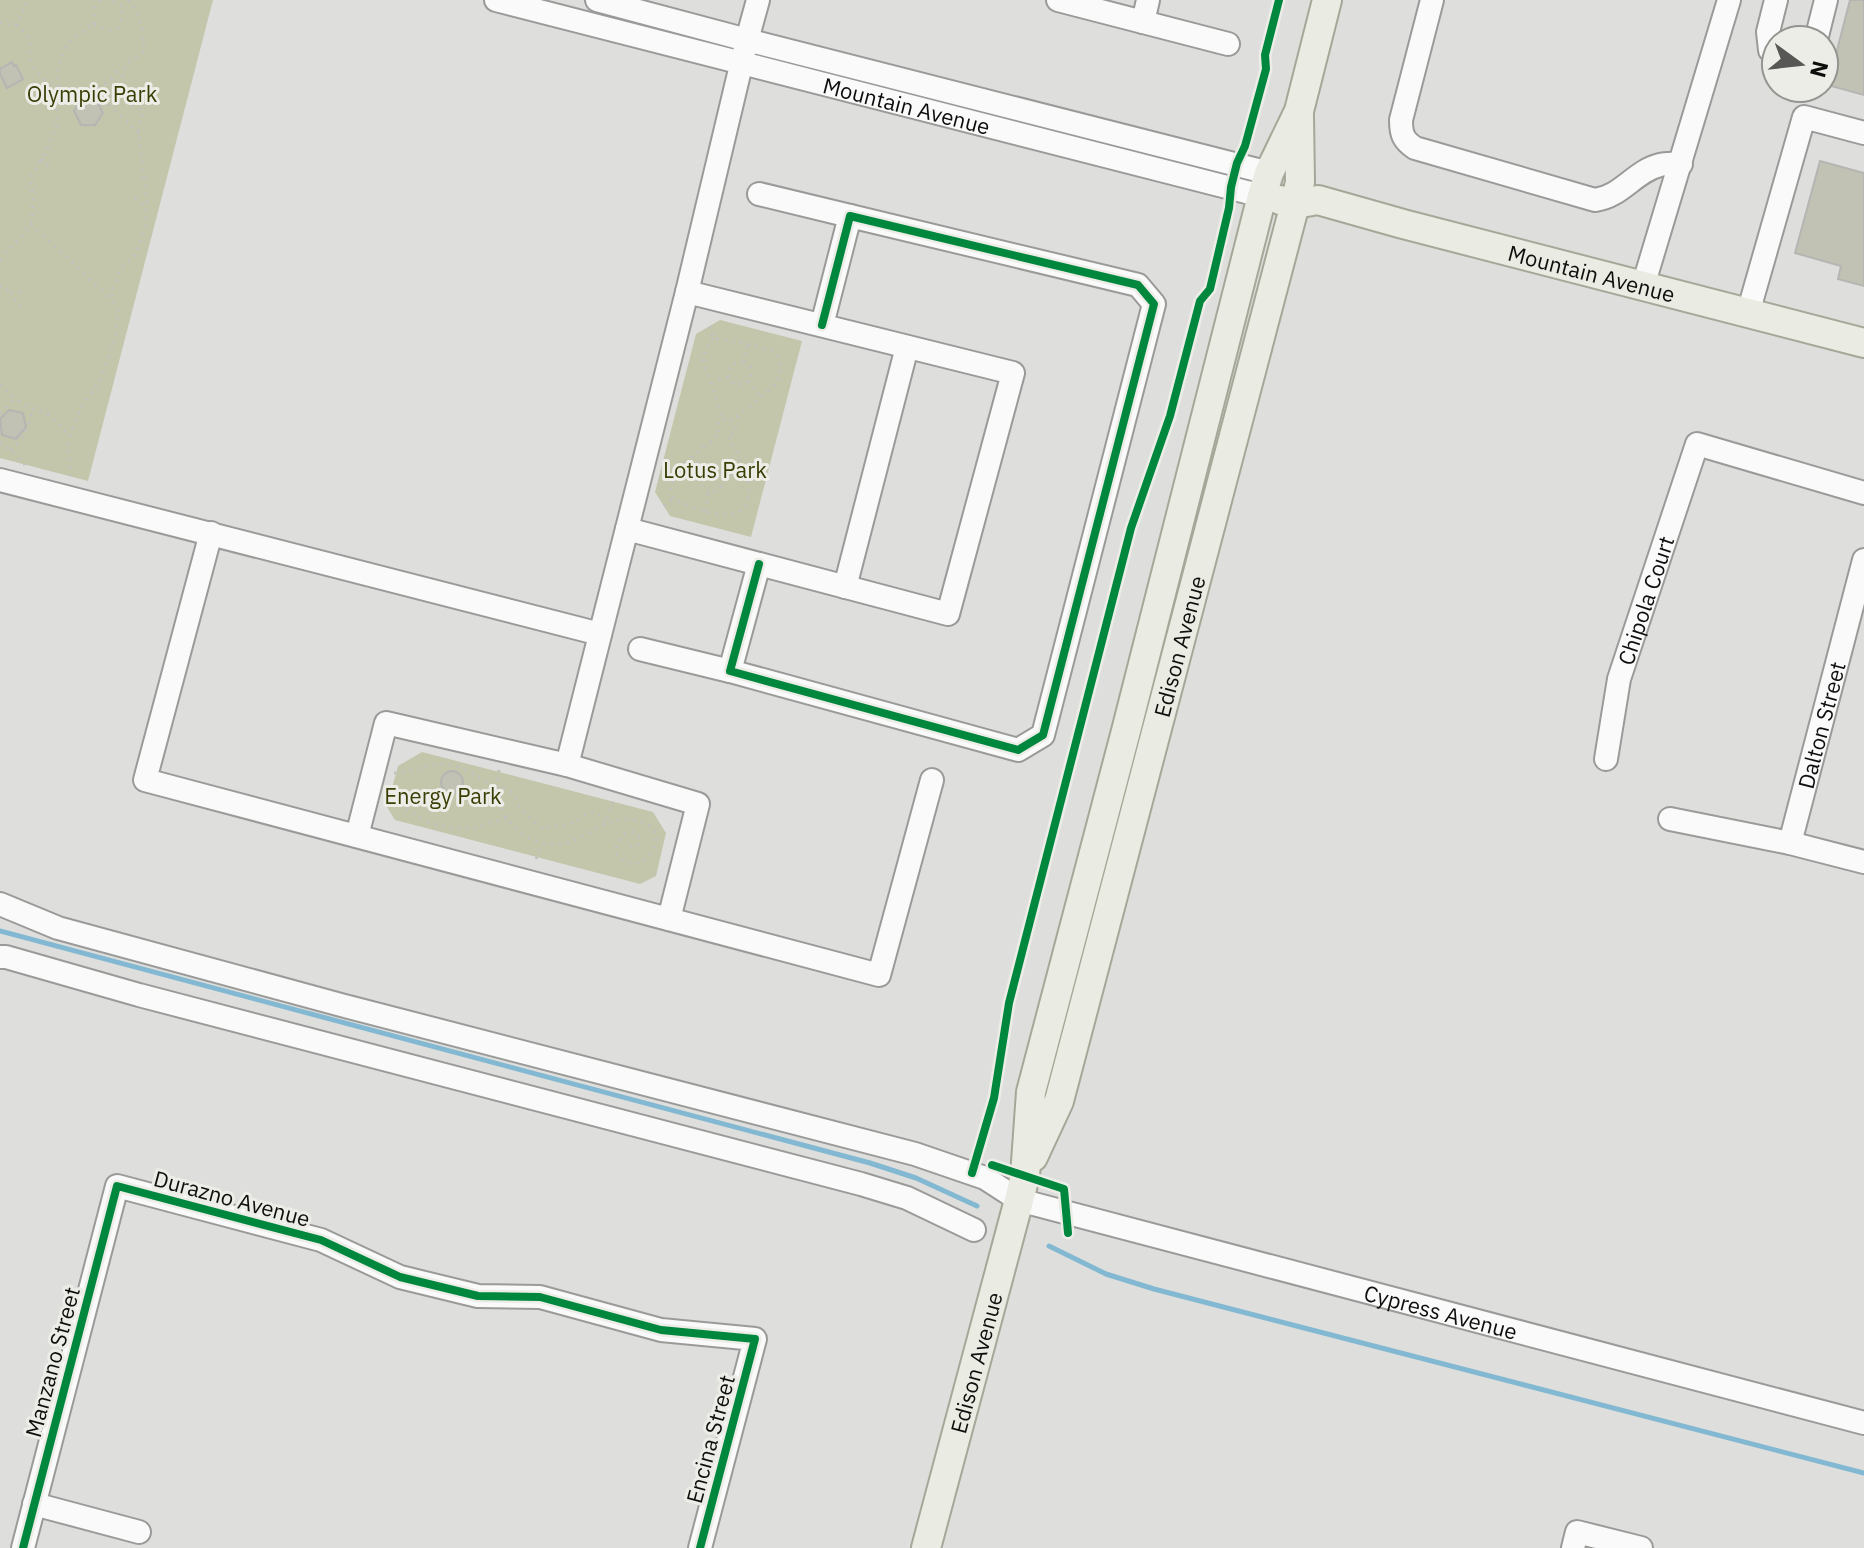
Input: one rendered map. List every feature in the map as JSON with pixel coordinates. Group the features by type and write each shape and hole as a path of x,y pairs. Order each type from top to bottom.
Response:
{"main road":[{"name":"Edison Avenue","path":"1022,1188 1031,1092 1266,184 1299,111 1327,0"},
{"name":"Edison Avenue","path":"926,1548 1022,1188 1059,1101 1304,195 1299,111"},
{"name":"Mountain Avenue","path":"1266,184 1864,343"}],"street":[{"name":"Mountain Avenue","path":"496,0 741,63 1266,184"},
{"name":"Mountain Avenue","path":"597,0 1266,184"},
{"path":"567,765 758,0"},
{"path":"1058,0 1145,11 1228,44"},
{"path":"1432,0 1401,120 1401,133 1405,141 1415,148 1595,200 1606,199 1649,169 1659,165 1681,164"},
{"path":"1643,286 1729,0"},
{"path":"1770,24 1776,0"},
{"path":"1820,24 1826,0"},
{"path":"1748,313 1804,117 1864,133"},
{"path":"640,649 1018,750 1043,735 1154,304 1138,285 759,194"},
{"path":"822,325 850,216"},
{"path":"627,529 948,614 1013,373 687,292"},
{"path":"845,587 907,347"},
{"name":"Chipola Court","path":"1606,759 1619,679 1697,444 1864,493"},
{"path":"0,480 600,634"},
{"path":"211,533 145,780 879,975 932,780"},
{"name":"Dalton Street","path":"1790,843 1864,560"},
{"path":"730,671 759,564"},
{"path":"357,836 386,723 567,765 698,804 669,919"},
{"path":"1670,819 1790,843 1864,862"},
{"name":"Cypress Avenue","path":"0,904 87,937 915,1154 985,1178 1864,1423"},
{"path":"0,957 861,1184 907,1198 974,1230"},
{"name":"Durazno Avenue","path":"117,1186 321,1240 400,1277 478,1296 540,1297 661,1330 755,1339"},
{"name":"Manzano Street","path":"23,1548 117,1186"},
{"name":"Encina Street","path":"700,1548 755,1339"},
{"path":"34,1504 139,1532"},
{"path":"1575,1540 1641,1548"}],"path":[{"path":"0,23 16,26 28,0"},
{"path":"94,24 95,6 100,1 107,0 123,6"},
{"path":"71,476 70,437 82,406 101,379 114,344 118,312 111,293 122,267 137,254 147,209 139,133 143,111 129,103 121,82 126,66 144,52 141,22 130,0 123,6 118,27 109,30 94,24"},
{"path":"17,24 29,39 30,60 50,84 70,92 97,93 139,133"},
{"path":"0,260 31,224 33,196 30,179 56,127 60,59 69,42 94,24"},
{"path":"89,93 108,82 117,72 124,73"},
{"path":"41,159 52,169"},
{"path":"135,198 147,209"},
{"path":"31,224 114,302"},
{"path":"0,285 11,293 20,307"},
{"path":"11,293 21,292"},
{"path":"710,326 713,338 703,361 723,418"},
{"path":"713,338 775,352 782,366 777,383 733,420"},
{"path":"743,361 748,344"},
{"path":"738,361 750,367 751,377 746,384 735,384 729,376 730,366 738,361"},
{"path":"711,383 729,376"},
{"path":"748,381 760,397"},
{"path":"0,385 14,398 50,415 70,437"},
{"path":"0,414 14,398"},
{"path":"10,451 26,433 32,408"},
{"path":"723,418 733,420"},
{"path":"720,434 717,429 719,420 723,418"},
{"path":"728,435 750,494 746,506 737,514 725,515 684,505 674,498 670,486 683,464 720,434 733,433 736,428 733,420"},
{"path":"0,443 22,464 34,467"},
{"path":"692,456 705,471"},
{"path":"714,469 723,474 724,482 718,490 705,490 701,482 705,471 714,469"},
{"path":"723,477 742,470"},
{"path":"705,511 709,492"},
{"path":"664,506 674,498"},
{"path":"393,773 431,765 453,765 495,789 506,818 523,835 541,843 565,844 581,839 605,823 623,818 650,826 656,838 650,856 639,864 618,858 615,851 625,833 637,834 640,839 638,846 631,847"},
{"path":"495,789 499,770"},
{"path":"495,789 510,790 528,817 544,830 574,823 594,812 602,816 605,823"},
{"path":"389,792 422,819 462,830 487,826 506,818"},
{"path":"605,823 614,800"},
{"path":"439,834 441,825"},
{"path":"536,859 541,843"}],"green space":[{"name":"Olympic Park","path":"0,0 213,0 88,481 0,458"},
{"name":"Lotus Park","path":"720,320 802,341 751,537 670,516 655,492 696,334"},
{"name":"Energy Park","path":"422,752 653,812 666,833 656,876 640,884 395,820 387,807 398,766"}],"building":[{"path":"1850,0 1864,0 1864,95 1840,88 1840,39"},
{"path":"12,62 23,79 7,88 0,69"},
{"path":"82,99 97,101 103,113 95,125 81,125 74,111"},
{"path":"1820,161 1864,173 1864,286 1838,279 1841,266 1795,253"},
{"path":"9,410 23,413 26,427 16,439 2,435 0,419"},
{"path":"452,771 463,782 452,793 441,782"}],"waterway":[{"path":"0,931 870,1163 916,1178 977,1206"},
{"path":"1049,1246 1106,1274 1154,1289 1864,1473"}],"cycle path":[{"path":"972,1173 994,1098 1009,1003 1131,528 1170,416 1200,301 1210,289 1237,163 1245,146 1266,69 1265,55 1279,0"},
{"path":"759,564 730,671 1018,750 1043,735 1154,304 1138,285 850,216 822,325"},
{"path":"992,1165 1064,1189 1068,1233"},
{"path":"23,1548 117,1186 321,1240 400,1277 478,1296 540,1297 661,1330 755,1339 700,1548"}]}
